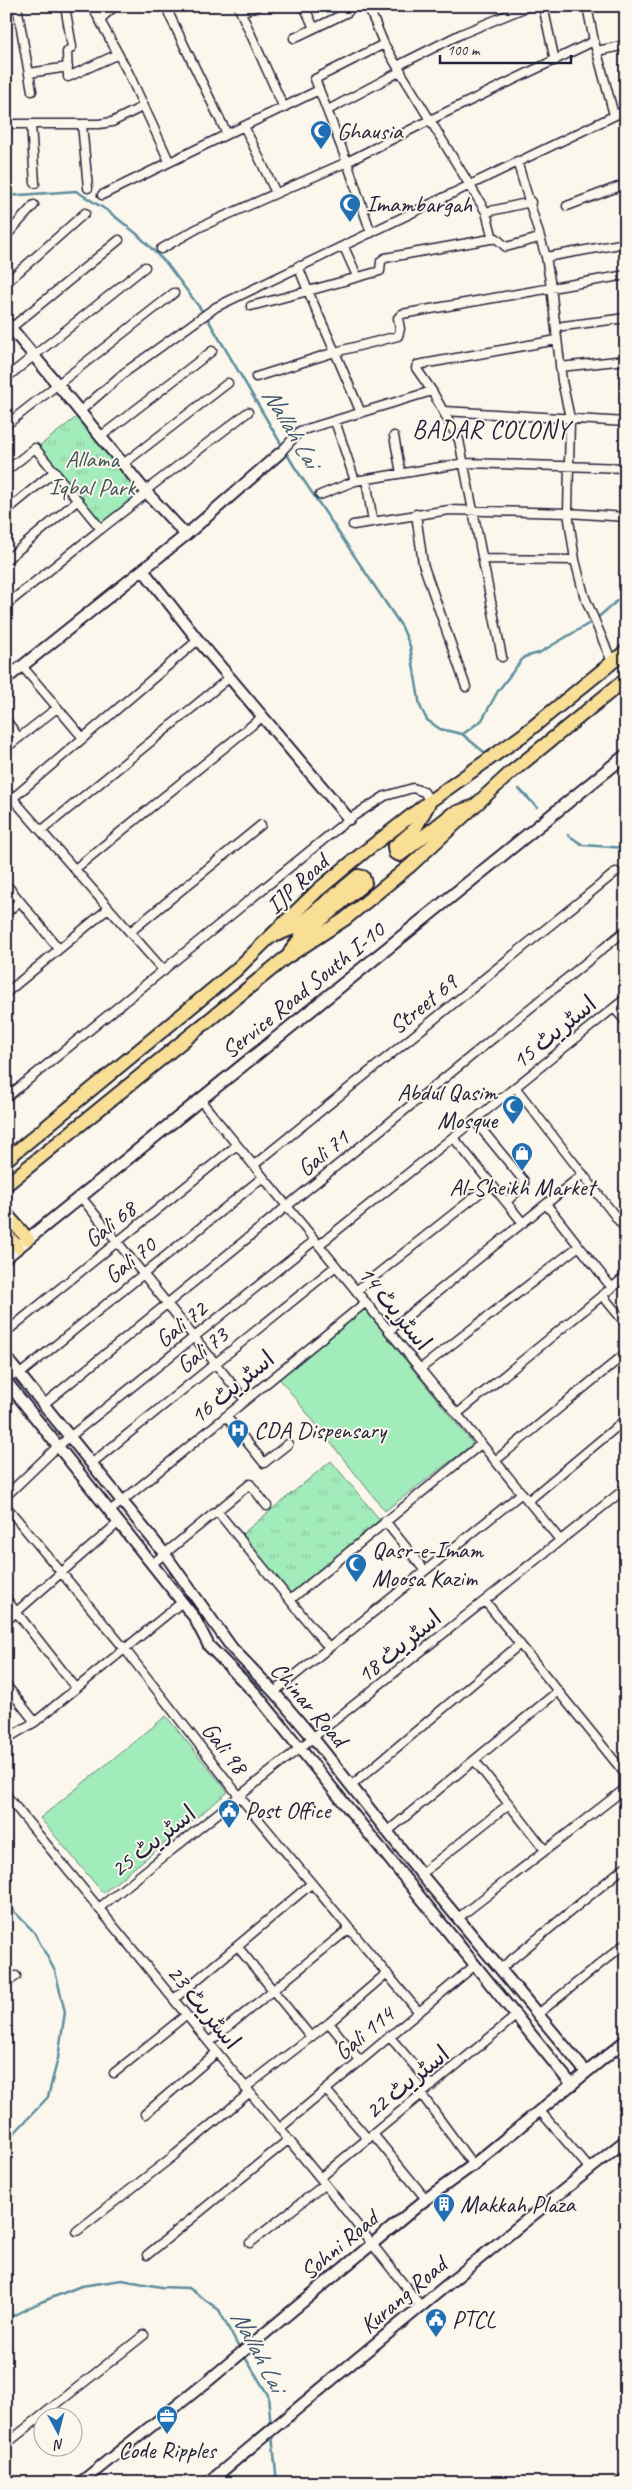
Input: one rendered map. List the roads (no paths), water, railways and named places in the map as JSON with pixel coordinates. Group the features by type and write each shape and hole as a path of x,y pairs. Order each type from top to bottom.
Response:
{"highway":[{"name":"IJP Road","path":"6,1160 236,970 272,937 318,890 430,801 516,740 626,651"},
{"name":"IJP Road","path":"6,1185 284,959 345,920 411,865 508,774 626,679"},
{"path":"430,801 416,829 394,847 396,853 400,855 452,814 477,805"},
{"path":"272,937 296,927 358,876 364,879 363,885 301,937 284,959"},
{"path":"6,1214 28,1239"},
{"path":"6,1234 18,1247"}],"main road":[{"name":"Service Road South I-10","path":"6,1257 626,755"}],"street":[{"path":"17,6 32,91"},
{"path":"65,6 72,47 67,52 68,77 118,54"},
{"path":"92,6 118,54 170,161"},
{"path":"99,20 114,6"},
{"path":"172,6 169,14 227,134"},
{"path":"256,6 240,9 284,108"},
{"path":"304,6 314,28"},
{"path":"368,6 384,44 486,212 493,239"},
{"path":"543,6 555,61"},
{"path":"587,6 594,41 614,115"},
{"path":"328,110 461,34 525,7"},
{"path":"294,38 348,12"},
{"path":"161,249 200,227 347,162 594,41"},
{"path":"371,233 347,162 315,78 384,44"},
{"path":"597,51 626,45"},
{"path":"29,73 68,67"},
{"path":"102,195 319,90"},
{"path":"6,124 112,122 144,106"},
{"path":"79,412 124,373 216,307 298,266 371,233 470,183 626,110"},
{"path":"32,124 35,183"},
{"path":"82,124 88,188"},
{"path":"244,126 276,193"},
{"path":"517,161 531,202 539,238 546,257 560,367 570,418 568,513 574,560 592,614 612,662"},
{"path":"567,206 626,184"},
{"path":"486,212 531,202"},
{"path":"6,236 34,205"},
{"path":"6,283 85,213"},
{"path":"251,306 380,271 381,261 385,258 498,238 506,247 539,238"},
{"path":"119,240 8,327 146,492 186,535"},
{"path":"546,257 626,243"},
{"path":"344,246 356,276"},
{"path":"298,266 361,413"},
{"path":"6,378 145,267"},
{"path":"256,377 336,352 398,336 400,330 398,318 402,314 551,286 626,275"},
{"path":"6,425 174,293"},
{"path":"563,326 626,318"},
{"path":"502,657 465,463 458,440 444,411 418,372 417,365 557,340"},
{"path":"100,437 212,351"},
{"path":"560,367 626,360"},
{"path":"123,464 228,383"},
{"path":"6,679 186,535 280,453 300,431 432,391"},
{"path":"444,411 626,422"},
{"path":"6,606 248,412"},
{"path":"335,421 355,481"},
{"path":"394,436 401,473"},
{"path":"6,471 34,448 55,471 101,529"},
{"path":"320,494 355,481 465,463 626,468"},
{"path":"6,511 55,471"},
{"path":"366,479 373,522"},
{"path":"6,560 78,500"},
{"path":"353,525 450,510 568,513 626,517"},
{"path":"416,514 423,564 466,686"},
{"path":"483,559 574,560"},
{"path":"144,570 229,678 349,819"},
{"path":"12,798 198,640"},
{"path":"22,666 82,738"},
{"path":"41,831 229,678"},
{"path":"6,748 58,708"},
{"path":"75,869 262,717"},
{"path":"6,720 20,738"},
{"path":"6,1098 349,819 385,796 413,788 424,792 430,801"},
{"path":"6,791 164,971"},
{"path":"130,932 261,825"},
{"name":"Street 69","path":"254,1165 616,872"},
{"path":"6,884 59,949"},
{"path":"6,913 20,901"},
{"path":"6,993 109,908"},
{"name":"Gali 71","path":"44,1404 626,930"},
{"name":"اسٹریٹ 15","path":"317,1243 626,998"},
{"path":"614,1008 626,1022"},
{"path":"515,1087 626,1230"},
{"name":"اسٹریٹ 14","path":"201,1100 560,1540"},
{"path":"474,1120 524,1181 524,1185 506,1202"},
{"path":"453,1137 523,1223"},
{"name":"Gali 68","path":"6,1332 237,1145"},
{"path":"390,1331 583,1174"},
{"name":"Gali 70","path":"20,1374 263,1177"},
{"path":"356,1291 491,1184"},
{"path":"81,1197 116,1243 245,1400"},
{"path":"546,1204 612,1288"},
{"name":"Gali 72","path":"6,1496 58,1448 194,1338 317,1243"},
{"path":"420,1369 579,1246"},
{"name":"Gali 73","path":"92,1463 336,1266"},
{"path":"456,1414 626,1276"},
{"path":"602,1295 626,1324"},
{"name":"اسٹریٹ 16","path":"110,1511 366,1302"},
{"path":"495,1461 626,1353"},
{"name":"Chinar Road","path":"6,1358 164,1553 232,1648 274,1692 314,1739 421,1874 586,2072"},
{"path":"6,1375 20,1374"},
{"name":"Chinar Road","path":"6,1381 194,1617 209,1646 256,1694 572,2085"},
{"path":"226,1416 264,1463 288,1444"},
{"path":"528,1501 626,1419"},
{"path":"290,1600 481,1444"},
{"path":"152,1564 250,1484 267,1506"},
{"name":"اسٹریٹ 18","path":"300,1748 314,1739 626,1488"},
{"path":"274,1692 522,1493"},
{"name":"Gali 98","path":"6,1506 124,1648 239,1796 418,2011"},
{"path":"217,1511 329,1648"},
{"path":"385,1521 425,1571"},
{"path":"6,1621 118,1522"},
{"path":"6,1599 76,1688"},
{"path":"485,1601 626,1775"},
{"path":"6,1740 35,1722 181,1603"},
{"path":"352,1785 520,1644"},
{"path":"6,1685 35,1722"},
{"path":"388,1831 557,1692"},
{"name":"اسٹریٹ 25","path":"99,1908 300,1748"},
{"path":"475,1760 545,1850"},
{"path":"458,1918 626,1788"},
{"name":"اسٹریٹ 23","path":"6,1795 322,2181 420,2305"},
{"path":"421,1874 508,1804"},
{"path":"500,1969 626,1866"},
{"path":"174,1999 312,1884"},
{"path":"209,2042 350,1928"},
{"path":"538,2014 626,1943"},
{"path":"237,1946 310,2037"},
{"name":"Gali 114","path":"279,2129 474,1966"},
{"path":"77,2231 176,2154 247,2091 387,1973"},
{"path":"6,1983 16,1976"},
{"path":"114,2073 186,2015"},
{"name":"اسٹریٹ 22","path":"250,2243 370,2137 517,2015"},
{"path":"329,2023 360,2061"},
{"path":"389,2036 432,2086"},
{"name":"Sohni Road","path":"80,2483 209,2380 426,2199 473,2165 626,2040"},
{"path":"145,2114 216,2053"},
{"path":"326,2090 426,2199"},
{"path":"422,2095 473,2165"},
{"path":"540,2111 590,2169"},
{"path":"147,2255 288,2140"},
{"name":"Kurang Road","path":"208,2483 319,2392 420,2305 626,2140"},
{"path":"6,2444 144,2334"},
{"path":"618,2483 626,2476"}],"waterway":[{"name":"Nallah Lai","path":"6,196 76,191 108,211 137,234 167,264 206,316 294,466 402,627 410,646 420,706 427,720 440,729 462,734 484,752"},
{"path":"463,734 482,720 498,691 524,657 539,653 595,620 626,593"},
{"name":"Nallah Lai","path":"519,789 537,807"},
{"name":"Nallah Lai","path":"568,835 583,845 626,848"},
{"name":"Nallah Lai","path":"6,1903 34,1932 55,1971 65,2012 58,2058 48,2097 6,2142"},
{"name":"Nallah Lai","path":"6,2319 81,2286 122,2280 161,2287 189,2288 219,2310 240,2350"},
{"name":"Nallah Lai","path":"243,2354 268,2395 271,2427"},
{"name":"Nallah Lai","path":"272,2435 277,2483"}],"place":[{"name":"Ghausia","path":"321,150"},
{"name":"Imambargah","path":"350,223"},
{"name":"Abdul Qasim Mosque","path":"513,1125"},
{"name":"Al-Sheikh Market","path":"522,1172"},
{"name":"CDA Dispensary","path":"238,1449"},
{"name":"Qasr-e-Imam Moosa Kazim","path":"356,1583"},
{"name":"Post Office","path":"229,1829"},
{"name":"Makkah Plaza","path":"444,2223"},
{"name":"PTCL","path":"436,2338"},
{"name":"Code Ripples","path":"167,2435"}],"district":[{"name":"BADAR COLONY","path":"491,429"}],"park label":[{"name":"Allama Iqbal Park","path":"92,473"}]}
